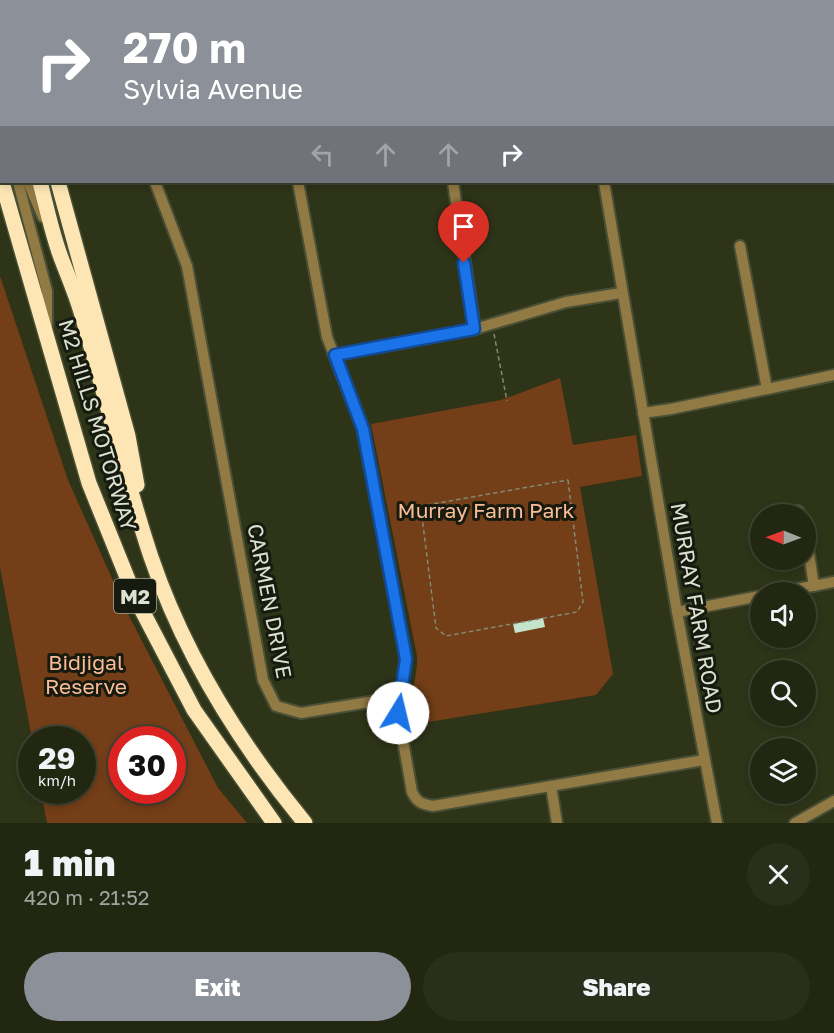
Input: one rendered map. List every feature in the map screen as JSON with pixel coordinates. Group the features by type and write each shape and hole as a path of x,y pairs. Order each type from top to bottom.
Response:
{"highway":[{"name":"M2 HILLS MOTORWAY","path":"3,183 75,434 108,532 135,597 170,666 218,748 274,823"},
{"name":"M2 HILLS MOTORWAY","path":"40,183 58,250 80,310 128,485 171,608 212,689 272,783 305,823"},
{"name":"M2 HILLS MOTORWAY","path":"58,183 128,436 152,558"},
{"name":"M2","path":"0,210 56,397 75,434"}],"street":[{"name":"M2","path":"18,183 47,291 47,335"},
{"name":"M2","path":"28,183 80,310"},
{"name":"CARMEN DRIVE","path":"155,183 187,266 263,680 268,694 276,706 301,713 400,697"},
{"path":"298,183 327,337 365,441 406,659 398,713 412,792 422,804 433,806 704,760"},
{"path":"453,183 474,329"},
{"name":"MURRAY FARM ROAD","path":"604,183 621,293 677,612 717,823"},
{"path":"740,246 766,389"},
{"path":"335,355 474,329 566,302 621,293"},
{"path":"643,412 834,375"},
{"path":"816,586 834,582"},
{"path":"677,612 750,598"},
{"path":"551,786 557,823"},
{"path":"795,823 834,801"}],"path":[{"path":"492,324 507,401"},
{"path":"568,480 583,602 577,612 446,636 436,628 422,517 427,505 568,480"}],"green space":[{"name":"Bidjigal Reserve","path":"0,276 68,480 127,612 186,726 108,726 108,804 186,804 186,726 218,788 247,823 47,823 43,804 96,804 96,726 30,726 0,567"},
{"name":"Murray Farm Park","path":"560,378 573,445 636,435 642,476 580,487 613,674 596,695 410,725 409,716 417,656 371,424 501,400"}],"building":[{"path":"543,618 545,627 515,633 513,624"}],"route":[{"path":"398,713 406,659 363,429 335,355 474,329 464,263"}]}
